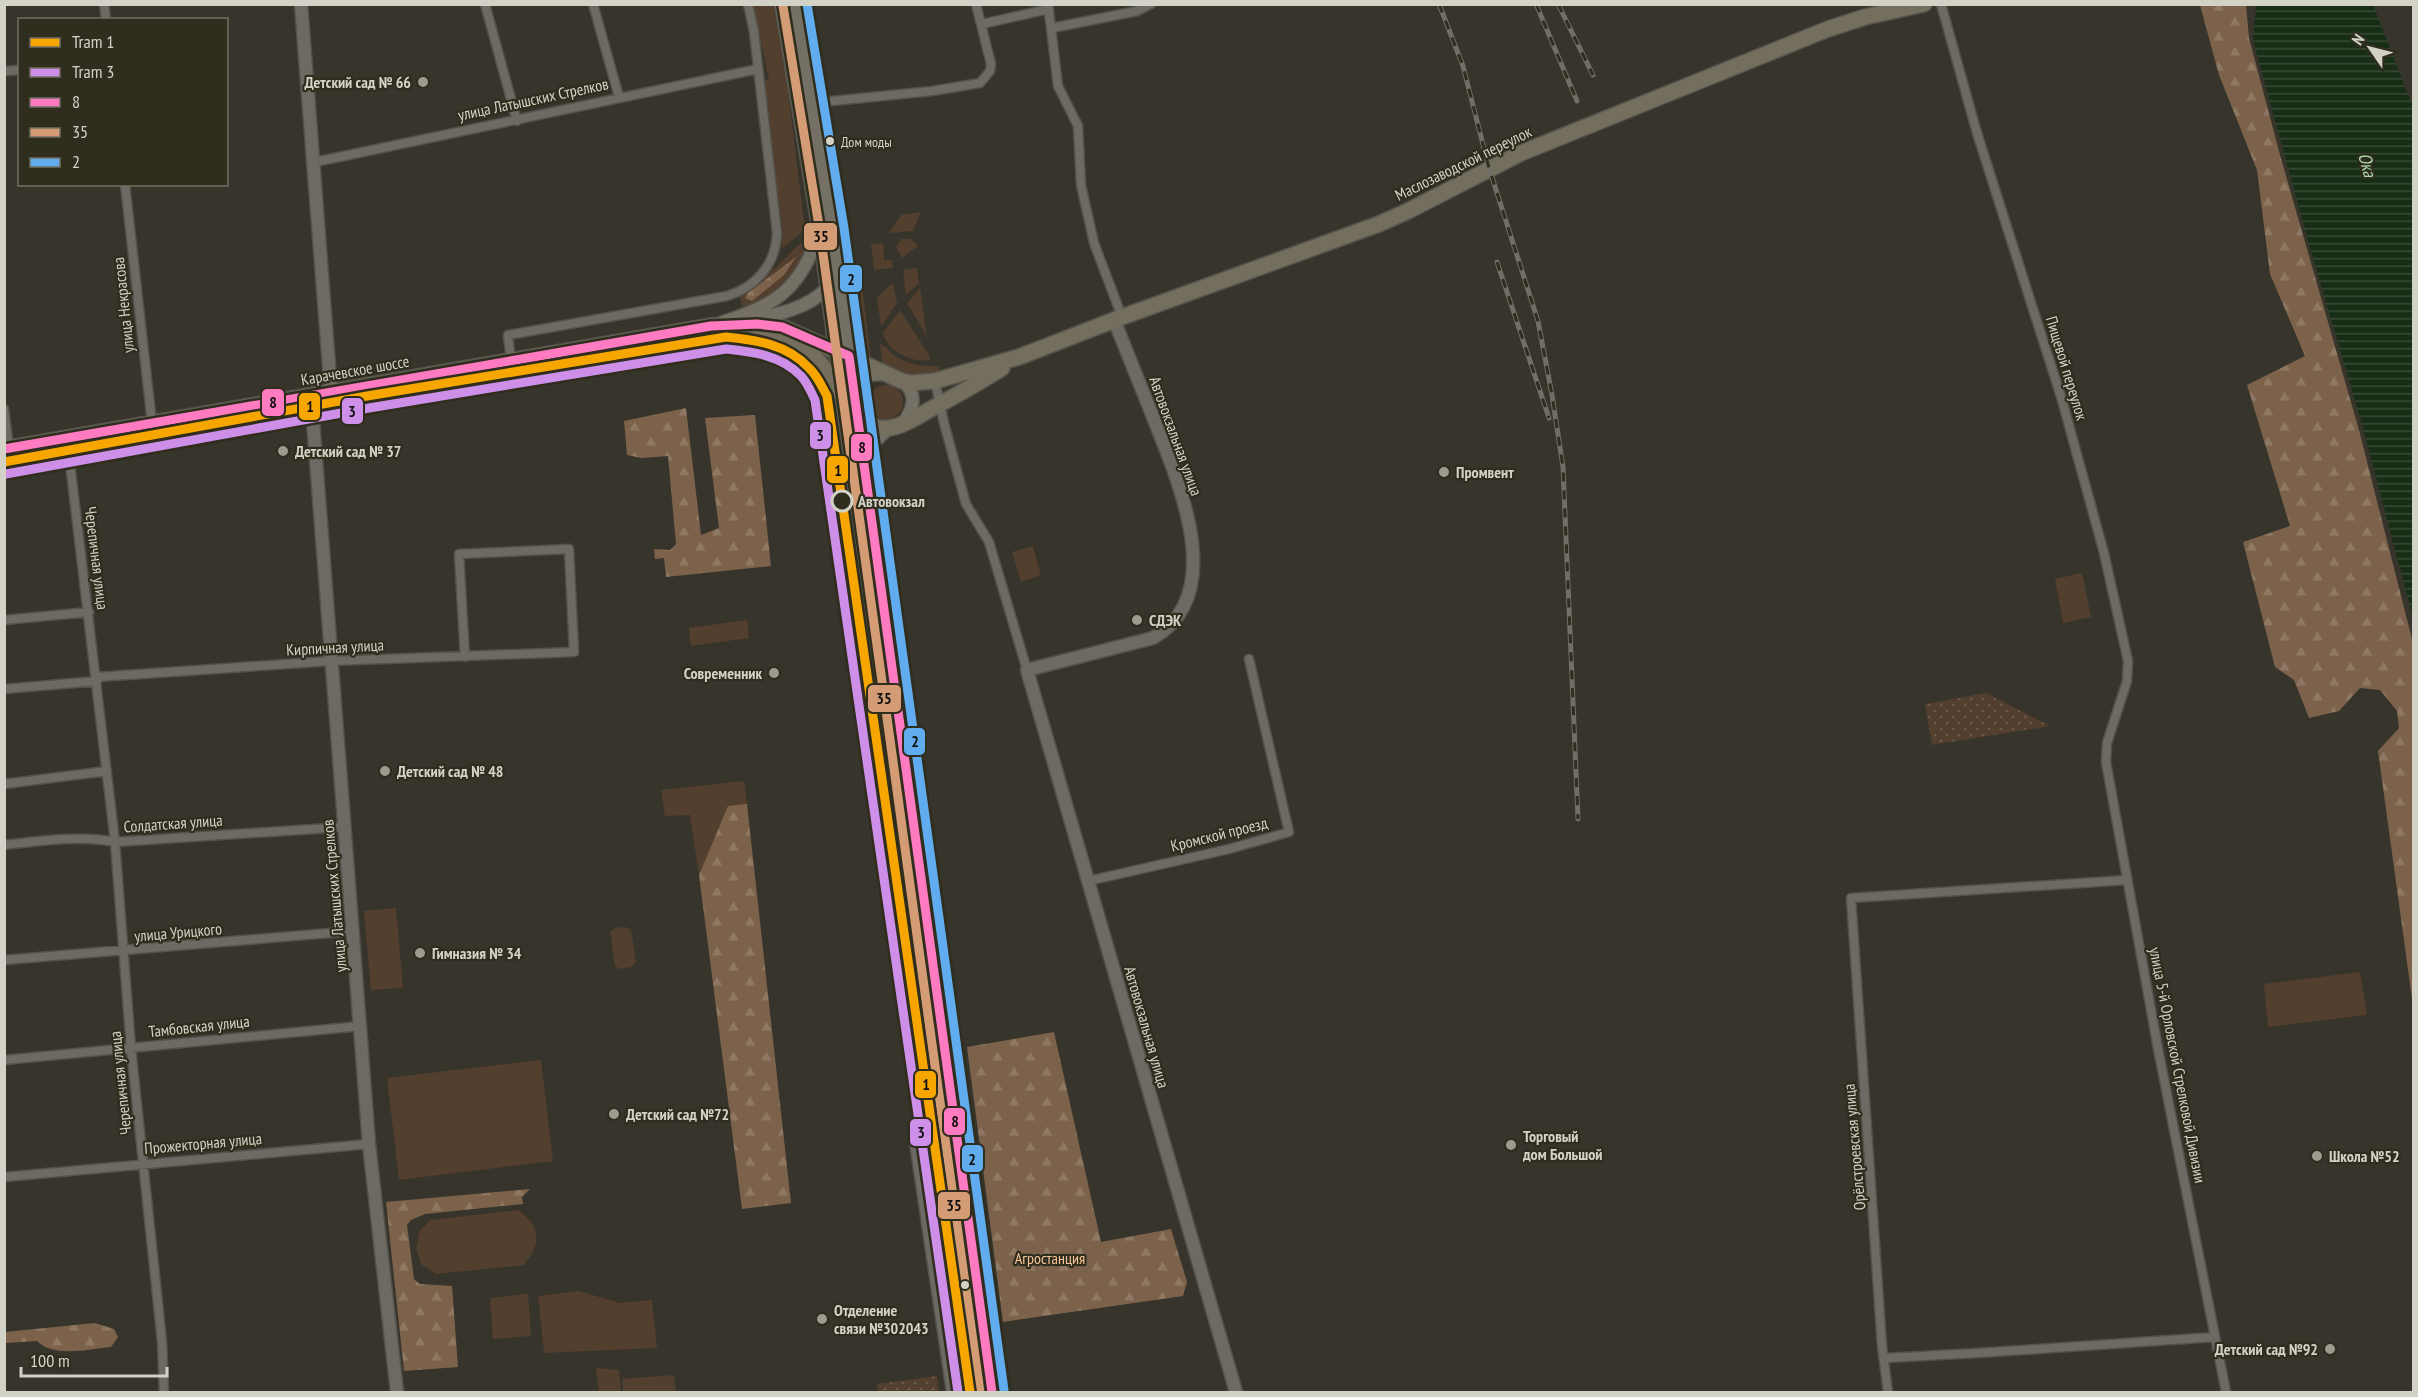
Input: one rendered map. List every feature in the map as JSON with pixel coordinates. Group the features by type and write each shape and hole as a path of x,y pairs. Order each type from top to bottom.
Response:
{"highway":[{"name":"Маслозаводской переулок","path":"902,381 910,383 935,381 1019,357 1118,318 1378,224 1521,153 1828,29 1865,17 1924,4"},
{"path":"711,326 757,324 782,327 902,381"},
{"name":"Карачевское шоссе","path":"7,449 711,326"},
{"path":"711,326 762,332 792,343 814,357 847,386 857,416 873,427 896,426"},
{"name":"Маслозаводской переулок","path":"896,426 977,384 1019,357"}],"main road":[{"path":"781,4 827,289 847,386 978,1392"},
{"path":"795,4 838,275 842,353"},
{"path":"711,326 755,311 791,286 805,268 819,232"},
{"path":"711,326 789,310 805,304 827,289 838,275"},
{"path":"847,386 865,375 885,374"},
{"path":"864,465 870,445 896,426 913,406 914,398 909,386 902,381"},
{"path":"857,416 992,1392"}],"street":[{"path":"301,4 331,392"},
{"path":"485,4 517,121"},
{"path":"593,4 619,97"},
{"path":"511,361 508,335 727,296 752,284 764,272 773,258 777,233 754,32 748,4"},
{"path":"812,103 932,91 980,83 990,71 991,64 976,4"},
{"path":"1052,28 1137,11 1151,4"},
{"name":"Пищевой переулок","path":"1941,4 1981,144 2062,400 2110,579 2128,671 2107,743"},
{"path":"982,24 1049,7 1058,86 1078,126 1081,185 1094,243 1118,318"},
{"name":"улица Латышских Стрелков","path":"315,162 758,69"},
{"name":"улица Некрасова","path":"125,186 152,423"},
{"name":"Автовокзальная улица","path":"1027,670 1153,638 1166,631 1175,622 1183,611 1189,596 1194,570 1193,553 1183,503 1174,471 1118,318"},
{"name":"Автовокзальная улица","path":"935,381 966,504 988,542 1027,670 1236,1392"},
{"name":"улица Латышских Стрелков","path":"311,395 369,1144 397,1392"},
{"path":"4,409 7,449"},
{"name":"Черепичная улица","path":"67,438 115,842 130,1048 162,1342 164,1392"},
{"name":"Кирпичная улица","path":"97,679 331,661 465,657 574,651 569,549 459,554 465,657"},
{"path":"4,620 89,612"},
{"name":"Кромской проезд","path":"1088,881 1229,849 1289,832 1249,659"},
{"path":"4,689 97,679"},
{"name":"улица 5-й Орловской Стрелковой Дивизии","path":"2107,743 2106,762 2109,787 2226,1392"},
{"path":"4,784 107,771"},
{"name":"Солдатская улица","path":"4,845 53,841 104,840 115,842 344,827"},
{"name":"Орёлстроевская улица","path":"1888,1392 1882,1346 1851,898 2127,880"},
{"name":"улица Урицкого","path":"4,960 354,931"},
{"name":"Тамбовская улица","path":"4,1060 361,1026"},
{"path":"914,1142 951,1392"},
{"name":"Прожекторная улица","path":"4,1177 369,1144"},
{"path":"1885,1358 2215,1337"}],"shaded area":[{"path":"753,5 773,5 786,75 805,230 782,248 783,231 762,82 769,79"},
{"path":"921,212 913,231 889,233 901,215"},
{"path":"806,238 801,261 785,282 764,298 742,307 740,296 776,267"},
{"path":"901,239 911,239 918,246 902,258 896,247"},
{"path":"883,243 884,260 892,260 893,268 874,270 871,244"},
{"path":"917,268 919,284 906,295 903,270"},
{"path":"893,283 897,303 881,326 877,297"},
{"path":"862,285 871,360 854,334 846,288"},
{"path":"920,288 927,337 907,303"},
{"path":"900,310 930,360 916,360 902,355 895,351 886,340 883,333"},
{"path":"880,344 900,359 927,366 939,366 940,372 922,375 907,374 875,363 882,362"},
{"path":"886,385 898,390 903,402 898,414 886,419 874,414 869,402 874,390"},
{"path":"1033,546 1041,575 1021,582 1012,552"},
{"path":"2082,573 2091,617 2063,623 2055,579"},
{"path":"747,620 749,638 691,646 689,628"},
{"path":"1986,693 2050,726 1932,745 1925,704"},
{"path":"744,781 747,804 728,807 699,875 690,815 665,816 661,790"},
{"path":"396,908 403,988 371,990 364,911"},
{"path":"625,927 631,930 636,962 632,967 620,969 615,966 610,932 615,928"},
{"path":"2360,972 2367,1015 2268,1027 2264,984"},
{"path":"541,1060 553,1161 399,1180 387,1078"},
{"path":"518,1210 531,1223 536,1236 534,1250 524,1265 436,1274 422,1265 416,1249 419,1232 430,1220"},
{"path":"579,1291 620,1303 652,1300 657,1348 544,1353 538,1296"},
{"path":"528,1294 531,1336 493,1339 490,1298"},
{"path":"596,1368 619,1370 621,1392 599,1392"},
{"path":"674,1375 676,1392 623,1392 622,1379"},
{"path":"937,1376 939,1392 878,1392 877,1384"}],"green space":[{"path":"2200,5 2246,5 2249,38 2359,430 2413,643 2413,1006 2378,751 2399,728 2397,711 2380,690 2360,688 2339,711 2309,718 2294,680 2275,667 2243,542 2290,526 2247,385 2305,356 2270,274 2257,170 2219,75"},
{"path":"796,257 784,275 752,301 745,298 748,293"},
{"path":"686,408 701,535 719,528 705,418 755,415 771,566 666,577 664,558 655,559 654,549 670,550 676,544 668,456 641,458 627,455 624,421"},
{"path":"747,804 791,1203 742,1209 699,875 728,806"},
{"name":"Агростанция","path":"1054,1032 1101,1242 1171,1229 1187,1282 1183,1296 1003,1322 967,1047"},
{"path":"530,1189 522,1197 523,1204 425,1214 411,1220 407,1225 414,1279 420,1284 452,1286 458,1367 404,1371 386,1202"},
{"path":"95,1323 114,1329 118,1337 111,1347 62,1351 44,1346 37,1341 5,1343 5,1332"}],"water":[{"name":"Ока","path":"2256,5 2373,5 2413,107 2413,618 2363,428 2308,241 2253,40"}],"railway":[{"path":"1439,4 1463,66 1489,168 1538,321 1552,395 1563,467 1578,819"},
{"path":"1536,4 1577,101"},
{"path":"1558,4 1593,75"},
{"path":"1497,262 1549,418"}],"tram line":[{"name":"1","path":"4,462 367,396 726,337 781,348 809,368 827,396 970,1392"},
{"name":"3","path":"6,474 369,408 726,349 756,353 776,359 801,376 815,400 958,1392"}],"transit line":[{"name":"2","path":"807,4 844,228 1004,1390"},
{"name":"35","path":"783,6 820,232 980,1392"},
{"name":"8","path":"4,449 711,326 757,324 782,327 849,356 992,1392"}],"place":[{"name":"Детский сад № 66","path":"423,82"},
{"name":"Дом моды","path":"830,141"},
{"name":"Детский сад № 37","path":"283,451"},
{"name":"Промвент","path":"1444,472"},
{"name":"Автовокзал","path":"842,501"},
{"name":"СДЭК","path":"1137,620"},
{"name":"Современник","path":"774,673"},
{"name":"Детский сад № 48","path":"385,771"},
{"name":"Гимназия № 34","path":"420,953"},
{"name":"Детский сад №72","path":"614,1114"},
{"name":"Торговый дом Большой","path":"1511,1145"},
{"name":"Школа №52","path":"2317,1156"},
{"name":"Отделение связи №302043","path":"822,1319"},
{"name":"Детский сад №92","path":"2330,1349"}]}
